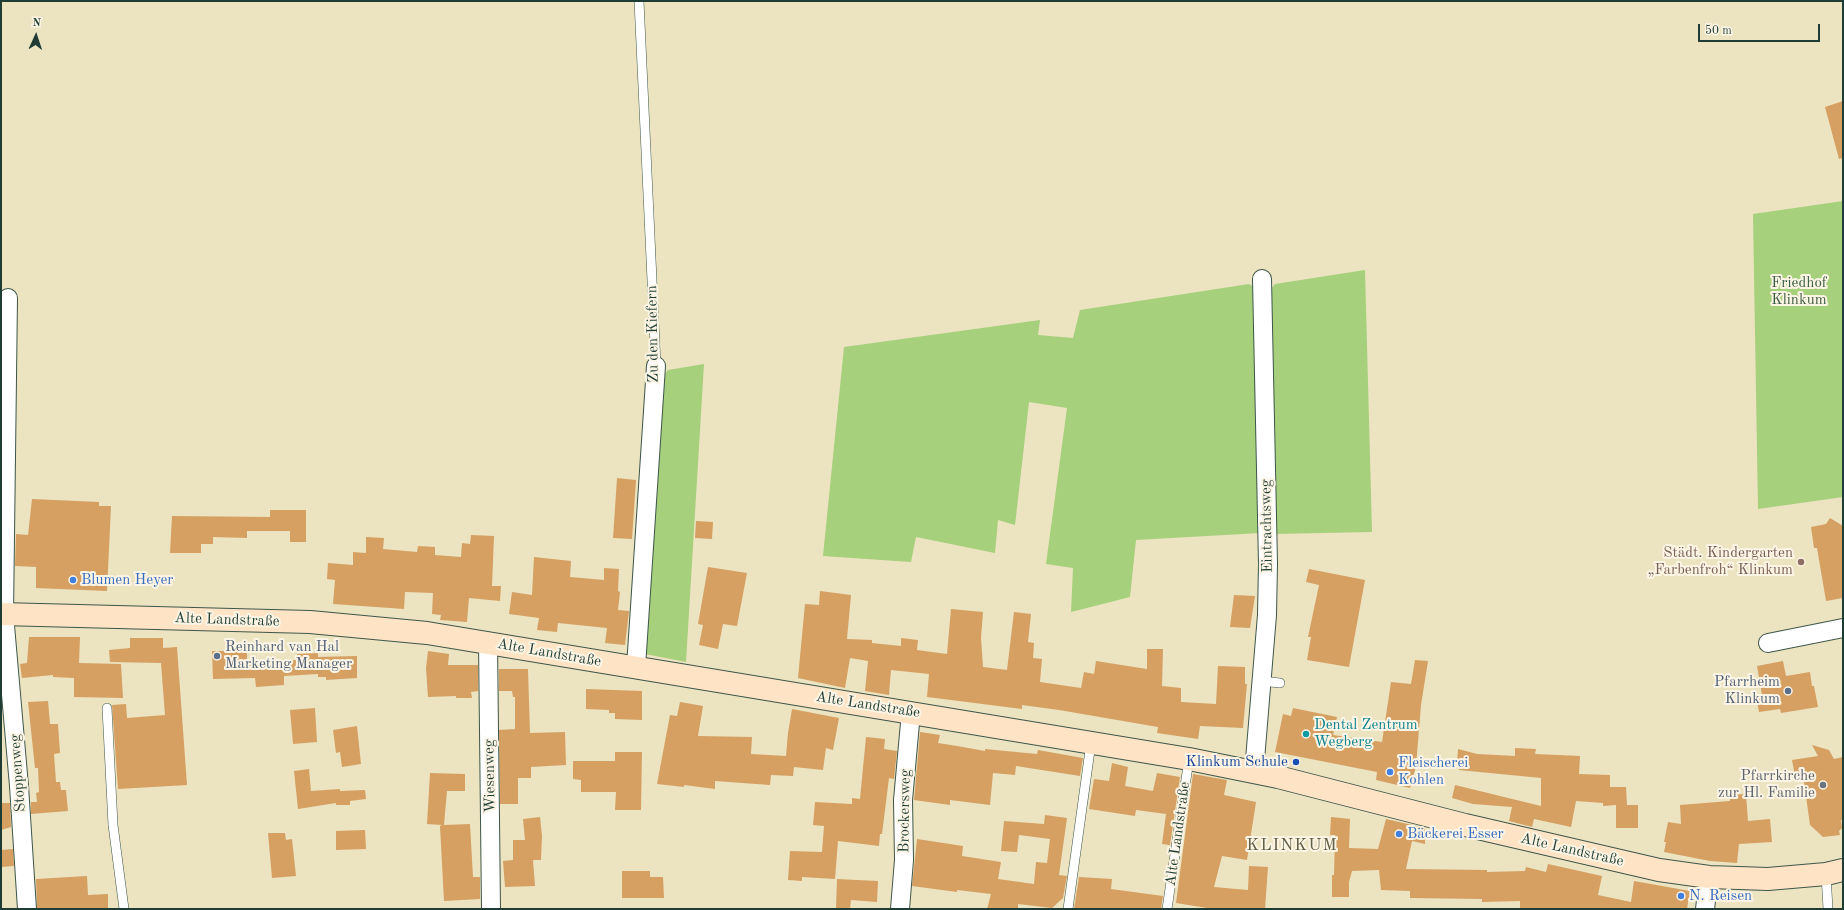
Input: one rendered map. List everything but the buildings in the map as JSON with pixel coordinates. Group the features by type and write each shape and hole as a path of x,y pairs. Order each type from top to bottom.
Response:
{"main road":[{"name":"Alte Landstraße","path":"3,614 310,622 427,633 1189,759 1254,772 1589,855 1659,870 1710,877 1768,879 1835,872"}],"street":[{"name":"Eintrachtsweg","path":"1254,772 1267,614 1268,564 1262,279"},
{"name":"Stoppenweg","path":"8,298 3,614 19,786 27,909"},
{"name":"Zu den Kiefern","path":"636,667 656,366"},
{"path":"1768,643 1843,628"},
{"name":"Wiesenweg","path":"488,642 491,909"},
{"name":"Brockersweg","path":"900,909 904,860 903,800 911,712"},
{"path":"1705,909 1710,877"}],"lane":[{"name":"Zu den Kiefern","path":"639,1 656,366"},
{"path":"1261,681 1280,683"},
{"path":"107,708 113,825 124,909"},
{"path":"1068,909 1091,742"},
{"name":"Alte Landstraße","path":"1167,909 1189,759"},
{"path":"1828,909 1835,872"}],"green space":[{"name":"Friedhof Klinkum","path":"1843,201 1843,497 1758,509 1753,214"},
{"path":"1365,270 1372,532 1273,534 1267,294 1275,284"},
{"path":"1249,284 1258,289 1260,533 1136,540 1130,597 1071,612 1073,568 1046,564 1067,408 1029,402 1015,525 998,520 995,553 916,537 911,562 823,556 844,347 1040,320 1038,335 1073,338 1080,310"},
{"path":"704,364 686,662 645,654 660,380 668,370"}],"place":[{"name":"Städt. Kindergarten „Farbenfroh“ Klinkum","path":"1801,562"},
{"name":"Blumen Heyer","path":"73,580"},
{"name":"Reinhard van Hal Marketing Manager","path":"217,656"},
{"name":"Pfarrheim Klinkum","path":"1788,691"},
{"name":"Dental Zentrum Wegberg","path":"1306,734"},
{"name":"Klinkum Schule","path":"1296,762"},
{"name":"Fleischerei Kohlen","path":"1390,772"},
{"name":"Pfarrkirche zur Hl. Familie","path":"1823,785"},
{"name":"Bäckerei Esser","path":"1399,834"},
{"name":"N. Reisen","path":"1681,896"}],"district":[{"name":"KLINKUM","path":"1292,846"}]}
